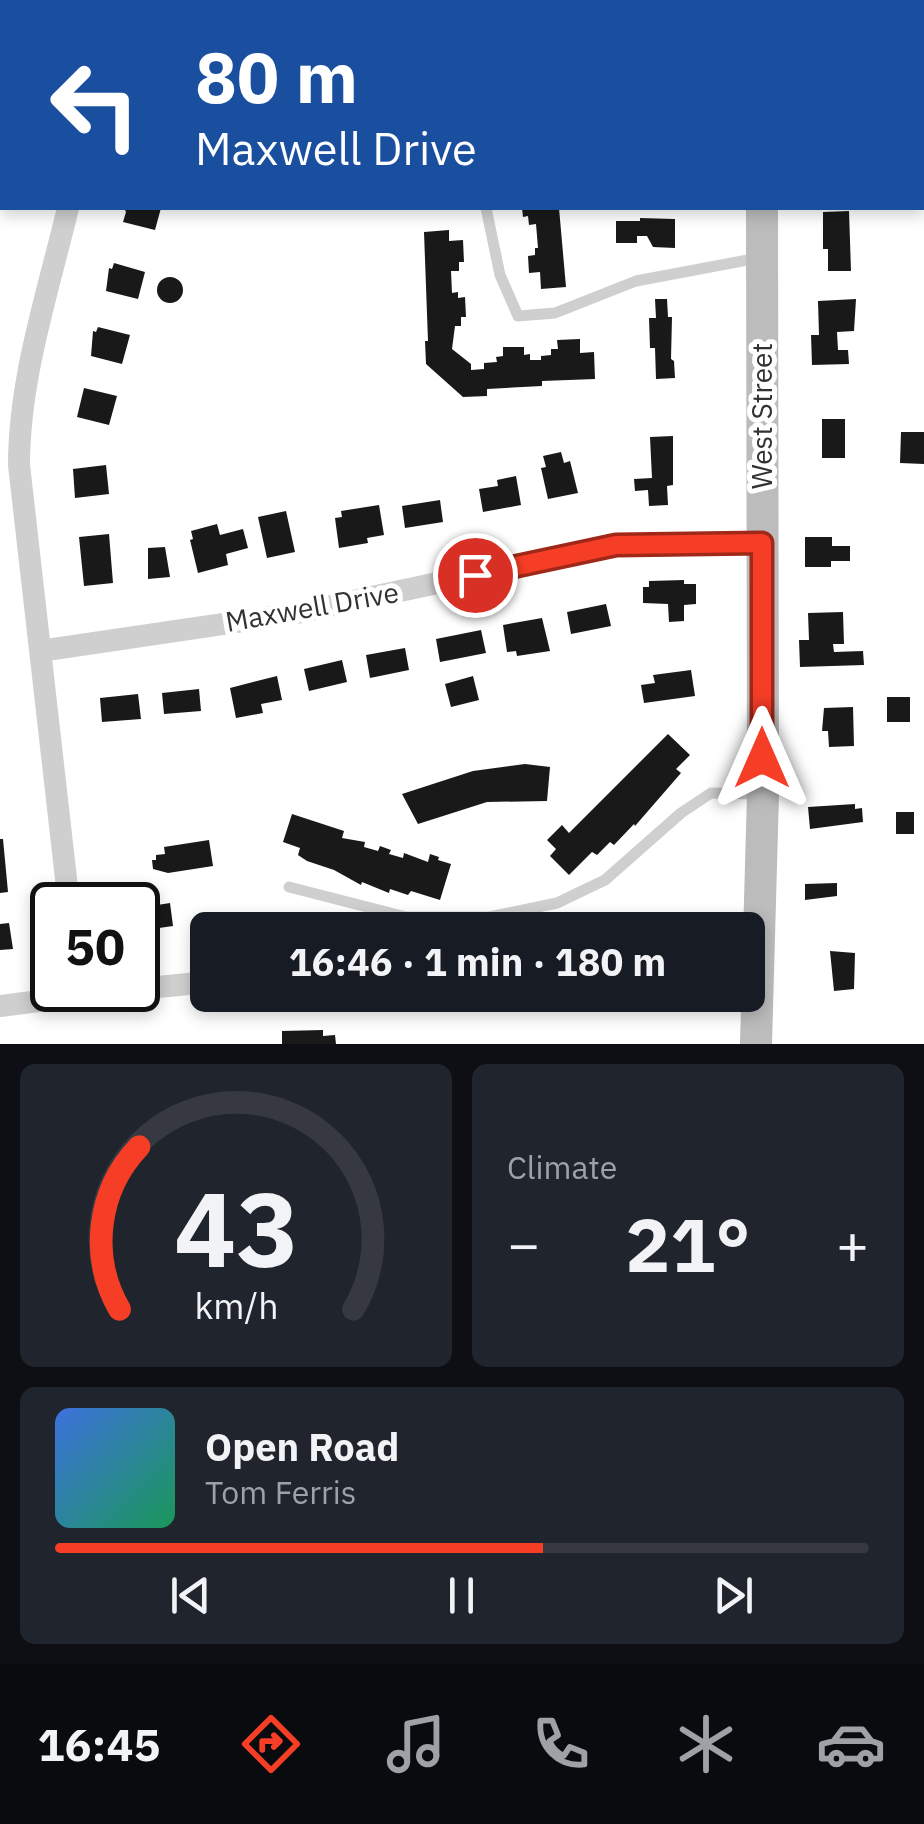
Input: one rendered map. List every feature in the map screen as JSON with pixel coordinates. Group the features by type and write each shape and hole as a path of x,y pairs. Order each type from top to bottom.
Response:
{"main road":[{"name":"West Street","path":"756,1044 762,794 762,210"}],"street":[{"path":"65,882 19,466 19,425 68,210"},
{"name":"Maxwell Drive","path":"40,650 298,613 616,545 762,543"},
{"path":"160,986 190,984"},
{"path":"0,1006 30,1001"}],"lane":[{"path":"486,210 500,275 518,316 555,313 636,281 762,258"},
{"path":"289,887 406,917 489,917 540,907 558,903 605,880 682,813 711,794 762,794"}],"building":[{"path":"160,210 155,230 123,222 126,212"},
{"path":"522,210 559,210 566,287 541,289 540,272 529,273 528,256 535,255 538,248 536,224 529,225 528,216 523,217"},
{"path":"849,211 851,271 828,271 828,249 823,249 823,212"},
{"path":"675,219 675,248 653,247 647,236 637,236 637,243 616,243 616,221"},
{"path":"449,230 449,241 463,240 464,262 459,262 459,271 451,271 452,293 458,292 458,298 465,297 466,317 461,317 461,326 455,326 452,349 471,364 471,370 497,362 496,357 503,356 503,347 524,347 524,355 530,354 530,360 541,360 541,356 551,355 551,349 558,349 557,340 580,339 580,353 594,352 595,379 542,381 542,386 487,389 487,396 463,397 426,364 424,232"},
{"path":"114,263 145,272 138,299 106,291 109,268"},
{"path":"170,277 179,281 183,290 179,299 170,303 161,299 157,290 161,281"},
{"path":"655,299 667,299 668,317 672,317 671,359 675,378 656,379 649,318 656,318"},
{"path":"856,299 854,331 837,332 838,350 848,350 849,364 812,365 811,335 819,335 818,301"},
{"path":"98,327 130,335 122,364 91,356 93,331"},
{"path":"84,388 117,396 109,425 77,417"},
{"path":"822,419 845,419 845,458 822,458"},
{"path":"901,432 924,432 924,464 900,463"},
{"path":"673,436 673,485 667,486 668,505 649,506 648,490 635,491 634,479 652,478 650,437"},
{"path":"561,452 564,463 570,461 578,493 548,499 541,468 546,467 543,456"},
{"path":"106,465 109,494 75,498 73,469"},
{"path":"516,476 521,505 483,512 479,489 498,486 497,480"},
{"path":"440,500 443,522 405,528 402,506"},
{"path":"379,505 384,535 367,538 368,543 339,548 335,518 342,517 341,511"},
{"path":"286,511 295,552 267,558 258,517"},
{"path":"217,524 220,535 243,529 248,548 226,554 228,565 198,573 191,531"},
{"path":"109,534 113,583 84,586 79,537"},
{"path":"805,537 832,537 832,546 850,546 850,561 831,561 831,567 805,567"},
{"path":"165,547 170,577 148,579 148,548"},
{"path":"684,580 684,584 696,584 696,604 684,605 684,621 669,622 668,604 643,603 643,587 649,587 649,581"},
{"path":"606,604 611,626 571,634 567,612"},
{"path":"843,612 844,644 833,644 834,652 863,651 864,665 800,667 799,640 809,640 808,613"},
{"path":"542,618 550,651 517,656 516,651 507,652 503,625"},
{"path":"481,630 486,653 440,662 436,639"},
{"path":"405,648 409,670 370,678 366,655"},
{"path":"342,660 347,682 309,691 304,669"},
{"path":"691,670 695,696 644,703 641,685 655,683 653,675"},
{"path":"277,676 282,700 261,704 263,713 236,718 230,688"},
{"path":"473,676 479,700 451,707 445,684"},
{"path":"199,689 201,711 164,714 162,693"},
{"path":"138,694 141,719 102,722 100,698"},
{"path":"887,697 910,697 910,722 887,722"},
{"path":"853,707 854,746 829,747 828,731 822,731 824,708"},
{"path":"668,734 690,755 676,769 681,773 635,826 614,845 610,842 597,855 592,852 569,875 550,856 556,849 547,840 562,825 569,833"},
{"path":"525,764 550,767 547,801 487,802 418,824 402,794 473,771"},
{"path":"855,804 855,809 862,808 863,822 810,829 808,807"},
{"path":"896,812 914,812 914,834 896,834"},
{"path":"292,814 344,831 342,838 365,842 364,847 378,851 380,846 391,850 389,854 403,858 404,853 428,862 430,854 439,857 438,860 451,864 440,900 411,891 408,895 390,889 389,893 362,882 361,885 307,861 298,855 300,848 283,842"},
{"path":"0,839 8,892 0,893"},
{"path":"209,840 213,866 168,873 153,869 152,860 165,854 164,847"},
{"path":"837,883 837,896 805,900 805,884"},
{"path":"170,903 173,926 160,928 160,905"},
{"path":"9,923 13,949 0,950 0,924"},
{"path":"830,951 855,953 854,989 834,991"},
{"path":"323,1030 323,1036 335,1035 336,1044 282,1044 282,1031"}],"route":[{"path":"475,575 616,545 762,543 762,758"}]}
